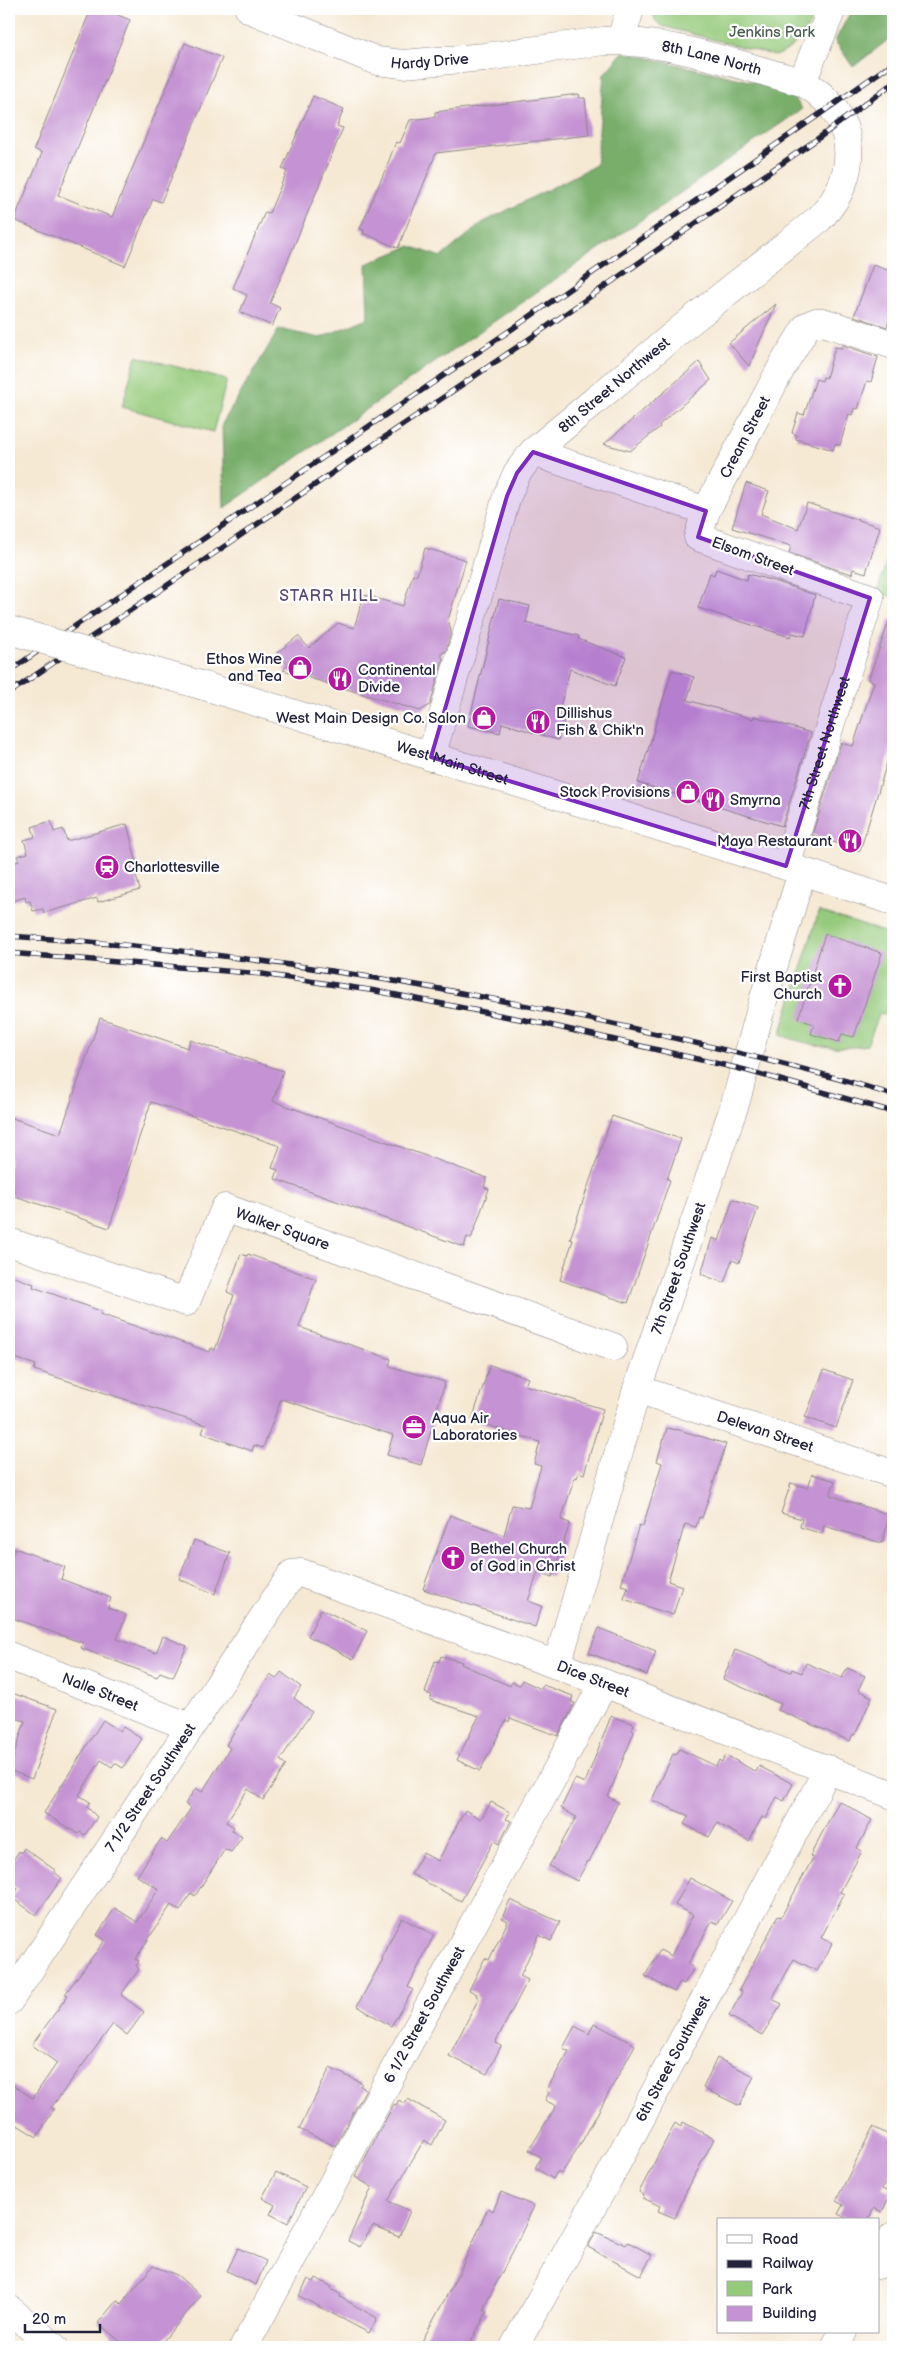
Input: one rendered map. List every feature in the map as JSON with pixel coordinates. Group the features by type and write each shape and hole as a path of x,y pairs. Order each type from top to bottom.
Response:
{"street":[{"name":"Hardy Drive","path":"249,9 377,62 403,64 485,57 621,40"},
{"path":"621,40 630,9"},
{"path":"802,82 832,9"},
{"name":"8th Lane North","path":"621,40 655,44 802,82"},
{"name":"8th Street Northwest","path":"431,757 502,512 517,473 533,452 692,320 820,218 832,206 842,187 847,171 848,146 843,125 833,106 818,91 802,82"},
{"name":"Cream Street","path":"706,511 784,364 807,326 816,322 824,322 893,345"},
{"path":"533,452 706,511"},
{"name":"Elsom Street","path":"706,511 698,537 870,598 863,620"},
{"name":"7th Street Northwest","path":"794,869 863,620"},
{"name":"West Main Street","path":"9,630 204,686 893,901"},
{"name":"7th Street Southwest","path":"557,1665 637,1389 735,1104 763,1001 794,869"},
{"name":"Walker Square","path":"9,1242 186,1302 225,1208 613,1347"},
{"name":"Delevan Street","path":"637,1389 893,1474"},
{"name":"Dice Street","path":"292,1574 301,1573 557,1665 893,1795"},
{"name":"7 1/2 Street Southwest","path":"9,2001 292,1574"},
{"name":"Nalle Street","path":"9,1656 190,1727"},
{"name":"6 1/2 Street Southwest","path":"244,2347 604,1683"},
{"name":"6th Street Southwest","path":"514,2347 612,2172 828,1769"},
{"path":"9,2309 54,2347"},
{"path":"835,2347 842,2334"}],"highlighted area":[{"path":"533,452 706,511 698,537 870,598 786,866 431,757 507,496 517,473"}],"green space":[{"name":"Jenkins Park","path":"653,9 818,9 806,30 796,42 776,56 662,26 655,20"},
{"path":"852,9 893,9 893,36 853,67 835,41"},
{"path":"623,52 789,90 802,109 224,508 222,424 279,329 320,338 368,318 366,264 410,246 441,257 482,223 596,165 604,74"},
{"path":"136,356 227,380 213,432 122,407"},
{"path":"893,541 893,597 877,592"},
{"path":"819,911 893,935 893,1016 880,1013 867,1045 856,1047 823,1046 801,1042 780,1035"}],"building":[{"path":"91,9 103,9 130,20 58,195 112,217 185,43 222,58 161,202 153,199 125,266 14,220 42,153 34,149"},
{"path":"579,94 580,98 585,98 589,135 436,153 398,248 363,233 364,230 360,229 396,142 400,143 410,120 435,117 435,112"},
{"path":"313,96 344,109 337,126 343,128 270,303 280,308 272,326 240,312 247,295 233,288 265,212 269,213 287,171 282,169"},
{"path":"873,265 893,272 893,322 889,320 887,327 854,316"},
{"path":"776,304 749,366 729,343"},
{"path":"843,345 878,357 871,382 867,381 858,409 854,408 852,415 849,414 840,445 835,444 833,450 796,439 797,435 792,433 798,413 804,415 816,379 822,381 823,377 826,378 835,347 842,348"},
{"path":"699,362 711,380 659,425 660,427 630,451 604,444"},
{"path":"746,483 769,491 761,514 798,529 807,503 880,527 866,573 853,569 852,574 835,569 789,553 791,546 732,528"},
{"path":"425,548 466,560 448,620 451,631 446,651 441,654 443,659 430,705 420,711 283,670 288,665 277,653 298,636 309,648 338,623 354,628 364,595 403,606 413,574 417,575"},
{"path":"716,569 747,580 748,574 815,595 805,636 792,633 790,637 698,608 710,573 714,575"},
{"path":"499,599 530,606 526,623 579,636 578,639 626,657 615,686 570,669 559,711 566,713 558,740 502,723 500,733 468,726"},
{"path":"890,619 893,620 893,743 860,851 812,835 841,743 853,746 874,682 868,680"},
{"path":"672,670 694,677 687,700 753,719 754,716 811,733 782,826 638,783"},
{"path":"51,821 54,832 63,829 67,841 127,824 140,876 136,876 140,890 98,902 97,898 44,913 43,909 33,911 30,901 26,902 25,897 9,902 9,864 19,861 17,856 28,853 24,840 35,837 32,827"},
{"name":"First Baptist Church","path":"825,934 882,953 854,1037 842,1034 839,1042 811,1034 814,1024 798,1019"},
{"path":"100,1018 188,1048 190,1040 283,1071 273,1101 487,1178 484,1187 489,1189 471,1239 467,1237 464,1247 275,1179 278,1170 272,1168 280,1146 151,1102 109,1228 9,1194 9,1117 60,1134"},
{"path":"612,1116 681,1139 667,1179 670,1180 628,1303 560,1280 573,1240 570,1239"},
{"path":"733,1199 758,1208 739,1263 732,1260 724,1283 701,1274 712,1238 719,1241"},
{"path":"241,1254 247,1256 248,1254 316,1279 299,1327 391,1359 389,1366 445,1382 421,1465 387,1455 393,1435 281,1399 263,1448 254,1445 252,1451 202,1433 205,1425 34,1370 36,1365 9,1356 9,1275 34,1284 33,1287 101,1311 100,1314 210,1352 211,1348 215,1350 234,1295 227,1292"},
{"path":"490,1365 528,1378 525,1385 603,1409 584,1474 579,1472 577,1478 575,1477 561,1520 570,1523 552,1577 538,1572 528,1601 542,1606 535,1627 423,1589 450,1515 504,1535 512,1505 529,1508 541,1466 534,1464 540,1442 472,1420"},
{"path":"824,1370 853,1380 836,1428 805,1417"},
{"path":"667,1428 726,1444 702,1518 699,1517 696,1527 685,1524 668,1581 682,1586 673,1615 624,1599 628,1587 621,1585 639,1525 643,1526 662,1463 657,1461"},
{"path":"812,1474 835,1481 830,1495 890,1515 882,1543 824,1526 822,1534 800,1527 802,1519 781,1513 791,1483 808,1488"},
{"path":"194,1540 230,1553 215,1594 179,1579"},
{"path":"15,1548 65,1567 61,1579 111,1598 108,1608 126,1615 117,1639 156,1653 163,1636 187,1646 173,1677 160,1672 157,1677 81,1648 83,1643 9,1617 9,1565"},
{"path":"321,1609 367,1631 353,1659 308,1636"},
{"path":"599,1628 656,1651 647,1675 589,1653"},
{"path":"735,1650 791,1672 792,1669 802,1673 806,1663 842,1678 847,1668 865,1676 858,1690 872,1697 855,1735 853,1734 850,1741 778,1710 781,1704 723,1679"},
{"path":"441,1656 462,1662 461,1664 510,1686 512,1682 520,1685 522,1680 541,1689 543,1685 573,1696 571,1702 575,1703 558,1736 510,1718 509,1722 506,1720 480,1771 457,1760 479,1716 430,1700 432,1695 425,1693 435,1661 439,1662"},
{"path":"281,1672 301,1687 294,1698 312,1712 280,1760 286,1765 263,1800 248,1789 226,1822 234,1827 232,1830 242,1837 231,1852 225,1849 195,1896 191,1893 180,1911 171,1905 135,1959 139,1961 136,1966 139,1969 121,1995 144,2012 127,2035 113,2024 51,2108 54,2109 37,2137 9,2120 9,2083 33,2098 57,2063 32,2045 68,1995 65,1994 105,1940 97,1935 115,1908 137,1922 159,1889 137,1876 161,1839 167,1843 191,1808 185,1804 196,1788 202,1792 230,1748 226,1745 270,1675 276,1679"},
{"path":"9,1692 57,1709 32,1779 9,1770 25,1721 9,1716"},
{"path":"611,1716 634,1724 632,1730 634,1732 608,1797 618,1802 589,1862 577,1881 549,1866 576,1817 561,1808 575,1779 585,1783"},
{"path":"103,1720 120,1731 123,1727 142,1739 123,1768 115,1763 112,1767 101,1760 79,1795 90,1802 87,1807 97,1817 85,1835 80,1832 78,1834 44,1813"},
{"path":"679,1749 716,1766 719,1760 722,1762 726,1755 756,1772 759,1766 793,1784 784,1801 777,1797 766,1819 762,1817 749,1841 717,1823 709,1837 684,1824 689,1816 652,1800 673,1754 676,1755"},
{"path":"839,1801 872,1820 857,1848 862,1851 840,1892 844,1894 821,1938 832,1943 817,1971 794,1959 772,1999 782,2004 762,2035 729,2016 742,1992 739,1990 778,1916 781,1917 813,1858 810,1856"},
{"path":"491,1802 510,1812 506,1819 511,1821 499,1844 494,1841 461,1901 411,1874 423,1853 438,1861 465,1810 481,1819"},
{"path":"24,1848 55,1870 54,1872 62,1878 36,1915 12,1898 18,1889 9,1883 9,1867 19,1851 21,1853"},
{"path":"690,1878 732,1901 718,1924 712,1921 688,1964 694,1968 684,1984 680,1982 674,1992 645,1976 660,1950 671,1956 693,1915 675,1905"},
{"path":"510,1900 560,1922 551,1941 539,1935 520,1976 528,1980 495,2043 501,2046 487,2074 449,2056 479,1998 476,1996 477,1994 469,1990 485,1958 489,1960 508,1921 502,1918"},
{"path":"402,1918 434,1935 408,1987 413,1990 391,2026 357,2006 383,1959 381,1958"},
{"path":"594,2023 635,2045 579,2147 561,2174 557,2172 553,2179 535,2168 541,2157 529,2150 556,2106 545,2100 549,2093 546,2091 569,2051 563,2048 575,2026 589,2034"},
{"path":"717,2058 754,2076 740,2106 703,2088"},
{"path":"330,2068 362,2083 360,2086 366,2089 335,2146 299,2129"},
{"path":"408,2099 445,2120 432,2145 424,2140 388,2201 410,2211 399,2237 373,2226 360,2247 348,2241 372,2187 355,2177 394,2104 396,2105 399,2100 405,2104"},
{"path":"683,2122 714,2139 685,2194 675,2218 658,2211 660,2206 643,2198 644,2195 639,2192 675,2123 681,2127"},
{"path":"873,2127 893,2137 893,2167 882,2189 891,2193 882,2212 874,2208 869,2218 846,2218 838,2214 843,2205 836,2201"},
{"path":"276,2172 306,2187 288,2223 270,2214 275,2205 262,2198"},
{"path":"501,2192 534,2206 485,2305 484,2310 487,2312 468,2347 419,2347 461,2269 488,2208 493,2211"},
{"path":"596,2232 626,2245 628,2242 652,2255 641,2276 588,2247"},
{"path":"238,2248 266,2261 256,2285 227,2271"},
{"path":"153,2266 177,2275 201,2296 158,2347 127,2347 98,2323 117,2300 121,2304"},
{"path":"316,2278 332,2287 331,2289 341,2295 340,2297 377,2318 369,2333 299,2296 308,2279 314,2282"}],"railway":[{"path":"9,671 512,329 893,63"},
{"path":"9,693 532,337 820,137 893,83"},
{"path":"9,936 167,949 324,970 480,996 732,1052 893,1095"},
{"path":"9,953 262,974 376,991 545,1024 745,1070 893,1112"}],"place":[{"name":"Ethos Wine and Tea","path":"300,668"},
{"name":"Continental Divide","path":"340,679"},
{"name":"West Main Design Co. Salon","path":"484,718"},
{"name":"Dillishus Fish & Chik'n","path":"538,722"},
{"name":"Stock Provisions","path":"688,792"},
{"name":"Smyrna","path":"713,800"},
{"name":"Maya Restaurant","path":"850,841"},
{"name":"Charlottesville","path":"107,867"},
{"name":"First Baptist Church","path":"840,986"},
{"name":"Aqua Air Laboratories","path":"414,1427"},
{"name":"Bethel Church of God in Christ","path":"453,1558"}],"district":[{"name":"STARR HILL","path":"329,595"}]}
